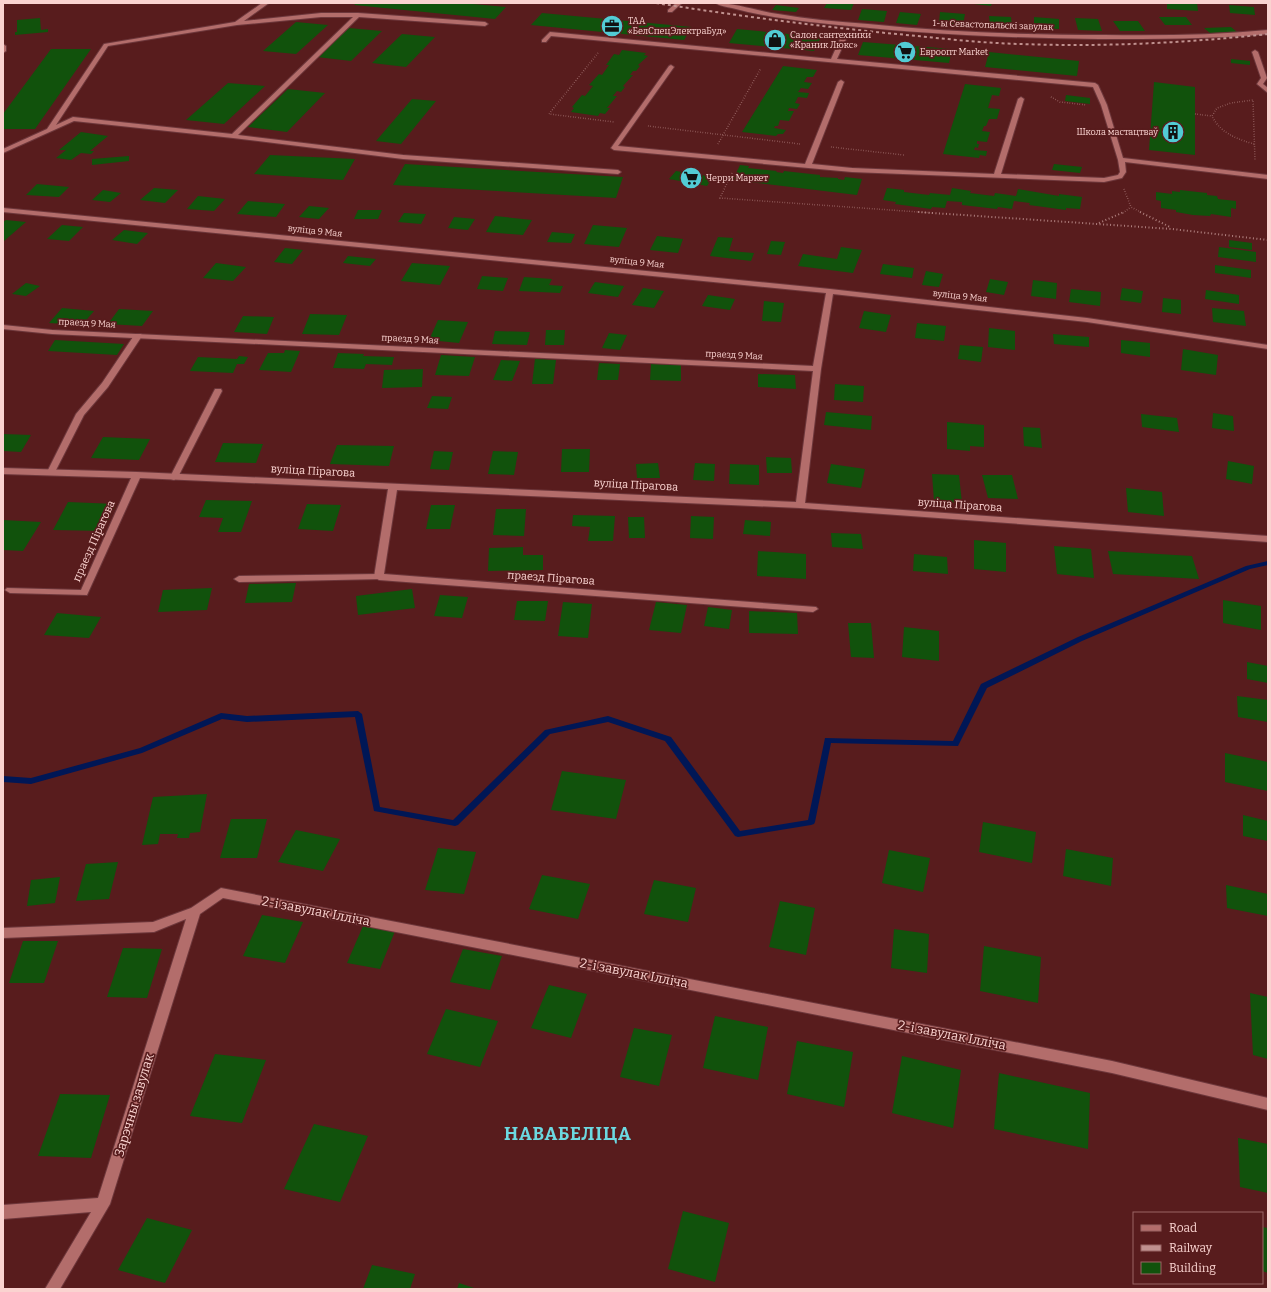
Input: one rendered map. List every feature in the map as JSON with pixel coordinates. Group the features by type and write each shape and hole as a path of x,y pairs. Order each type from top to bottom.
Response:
{"street":[{"path":"237,23 266,3"},
{"path":"670,11 679,3"},
{"name":"1-ы Севастопальскі завулак","path":"718,3 740,9 822,21 940,33 1064,37 1161,37 1268,32"},
{"path":"48,131 106,45 237,23 321,15 358,15 485,24"},
{"path":"233,136 358,15"},
{"path":"544,41 550,34 1096,85 1105,108 1121,160 1123,172 1120,177 1104,180 852,170 614,148 671,67"},
{"path":"833,61 844,36"},
{"path":"3,46 3,51"},
{"path":"1255,52 1264,78 1260,84 1268,91"},
{"path":"808,165 841,82"},
{"path":"997,176 1021,99"},
{"path":"3,151 73,120 233,136 403,157 618,172"},
{"path":"1121,160 1268,177"},
{"name":"вуліца 9 Мая","path":"3,210 830,291 1087,320 1268,347"},
{"path":"800,505 817,369 830,291"},
{"name":"праезд 9 Мая","path":"3,327 138,336 817,369"},
{"path":"51,472 80,414 105,385 138,336"},
{"path":"174,477 218,391"},
{"path":"3,480 6,471"},
{"name":"вуліца Пірагова","path":"6,471 137,475 800,505 1268,540"},
{"name":"праезд Пірагова","path":"10,590 84,593 137,475"},
{"path":"379,577 393,486"},
{"name":"праезд Пірагова","path":"239,579 379,577 813,609"},
{"name":"2-і завулак Ілліча","path":"3,933 154,927 195,911 221,892 1112,1067 1268,1104"},
{"name":"Зарэчны завулак","path":"52,1289 103,1204 195,911"},
{"path":"3,1212 103,1204"}],"path":[{"path":"727,158 716,146 762,67"},
{"path":"1050,96 1060,102 1105,108"},
{"path":"1253,100 1254,144 1239,139 1222,130 1214,123 1212,116 1217,108 1232,103 1253,100"},
{"path":"1195,114 1212,116"},
{"path":"739,159 720,198 1172,229 1268,240"},
{"path":"1120,177 1131,207 1172,229"},
{"path":"1097,224 1121,214 1131,207"}],"building":[{"path":"357,3 462,3 506,7 495,19 354,5"},
{"path":"827,3 854,3 851,10 824,8"},
{"path":"974,3 992,3 991,6"},
{"path":"1167,3 1197,3 1198,11 1167,9"},
{"path":"776,5 799,8 796,12 772,10"},
{"path":"1229,5 1254,7 1255,15 1230,13"},
{"path":"862,9 887,11 884,22 858,20"},
{"path":"900,12 921,14 917,25 896,23"},
{"path":"940,12 965,14 963,25 939,23"},
{"name":"ТАА «БелСпецЭлектраБуд»","path":"542,13 692,27 684,40 531,25"},
{"path":"989,16 1011,17 1012,26 990,25"},
{"path":"1034,17 1059,19 1059,29 1034,28"},
{"path":"1159,17 1186,17 1192,25 1165,25"},
{"path":"40,18 41,30 48,29 48,32 15,35 15,32 17,32 17,20"},
{"path":"1075,18 1098,19 1102,31 1078,30"},
{"path":"1113,21 1138,21 1145,31 1120,31"},
{"path":"296,22 328,25 296,54 263,51"},
{"path":"1231,27 1237,32 1210,33 1204,28"},
{"path":"349,28 382,31 351,61 317,57"},
{"name":"Салон сантехники «Краник Люкс»","path":"737,29 821,37 814,51 729,43"},
{"path":"402,34 435,37 406,67 372,63"},
{"name":"Евроопт Market","path":"863,42 952,49 949,63 858,55"},
{"path":"51,49 91,49 35,129 3,129 3,114"},
{"path":"622,50 646,53 644,55 648,56 638,65 640,66 636,71 633,71 630,75 633,75 623,86 625,87 621,92 617,91 613,96 617,96 607,108 610,108 605,114 600,113 598,116 571,112 574,108 572,107 582,95 585,96 593,86 589,85 599,74 602,75 609,65 606,65 614,54 619,55"},
{"path":"989,52 1079,61 1077,76 985,67"},
{"path":"1231,59 1250,61 1250,65 1231,63"},
{"path":"783,66 817,70 813,77 807,77 804,82 812,83 808,89 801,88 798,92 809,93 807,98 798,97 795,103 800,104 797,109 789,108 788,111 794,111 789,121 780,120 778,126 775,126 774,128 786,130 783,134 778,134 776,136 742,132"},
{"name":"Школа мастацтваў","path":"1154,82 1195,87 1195,155 1149,150"},
{"path":"228,83 265,86 224,124 186,120"},
{"path":"965,84 1001,88 999,96 992,95 988,108 1000,109 997,119 989,119 982,131 990,132 987,142 977,141 977,144 979,144 978,148 975,147 974,150 987,151 986,156 980,155 979,158 943,154"},
{"path":"288,89 325,93 287,132 248,127"},
{"path":"1066,95 1090,98 1090,104 1065,101"},
{"path":"412,99 436,101 401,144 376,141"},
{"path":"81,132 108,136 90,151 94,151 91,154 81,153 71,160 56,158 66,150 59,150"},
{"path":"270,155 355,159 343,180 254,174"},
{"path":"129,156 129,161 92,165 92,159"},
{"path":"405,164 623,177 616,198 393,185"},
{"path":"1054,164 1082,167 1080,173 1052,170"},
{"path":"740,165 749,166 748,168 783,173 784,171 820,175 820,177 838,178 844,180 845,177 862,179 857,195 733,180"},
{"name":"Черри Маркет","path":"676,171 713,177 707,186 669,179"},
{"path":"37,184 69,187 59,197 26,195"},
{"path":"154,188 178,190 165,203 140,200"},
{"path":"887,188 929,195 930,193 950,195 952,188 971,191 970,193 994,196 995,193 1016,196 1018,189 1059,196 1059,194 1082,197 1080,209 1066,208 1066,210 1029,205 1030,203 1014,201 1012,209 998,207 997,209 962,205 962,202 947,201 945,208 932,207 931,209 895,204 896,202 883,200"},
{"path":"103,190 121,193 110,202 92,200"},
{"path":"1180,190 1207,193 1207,195 1217,196 1218,199 1236,201 1236,209 1231,208 1231,217 1211,214 1210,216 1193,215 1176,212 1176,210 1161,208 1161,201 1156,200 1156,192 1172,194 1172,191 1180,192"},
{"path":"198,196 225,199 214,211 187,209"},
{"path":"248,201 285,204 276,217 237,214"},
{"path":"309,206 329,208 319,219 299,217"},
{"path":"358,210 382,210 378,219 354,219"},
{"path":"404,213 426,214 421,224 398,222"},
{"path":"495,216 532,220 523,235 486,232"},
{"path":"454,217 475,219 468,230 448,228"},
{"path":"6,220 26,222 3,241 3,222"},
{"path":"62,225 83,227 69,241 47,239"},
{"path":"593,225 627,228 619,247 584,244"},
{"path":"124,230 148,233 137,244 112,240"},
{"path":"552,232 575,234 571,243 547,242"},
{"path":"657,236 683,239 678,253 650,250"},
{"path":"718,237 733,238 729,251 754,253 751,261 710,256"},
{"path":"1229,240 1252,243 1252,250 1229,247"},
{"path":"771,241 785,242 781,255 767,254"},
{"path":"841,247 862,250 853,273 798,266 803,254 837,259"},
{"path":"1219,247 1256,252 1256,262 1218,257"},
{"path":"285,248 303,250 292,264 274,262"},
{"path":"348,256 376,259 370,266 343,263"},
{"path":"216,263 246,267 233,281 203,278"},
{"path":"412,263 450,266 440,285 401,281"},
{"path":"883,264 914,268 912,278 880,274"},
{"path":"1215,265 1251,270 1251,278 1215,273"},
{"path":"926,271 943,274 939,287 922,285"},
{"path":"482,276 508,278 503,291 477,289"},
{"path":"524,277 552,279 549,285 563,286 560,293 519,291"},
{"path":"990,279 1008,282 1004,295 986,292"},
{"path":"1033,280 1057,283 1056,299 1031,296"},
{"path":"595,282 624,286 618,297 588,293"},
{"path":"26,283 40,286 26,296 12,294"},
{"path":"643,288 664,291 654,308 632,305"},
{"path":"1122,288 1143,291 1141,303 1120,300"},
{"path":"1071,289 1101,292 1100,306 1069,302"},
{"path":"1206,290 1239,295 1239,304 1205,299"},
{"path":"708,295 735,299 730,310 702,306"},
{"path":"1163,298 1181,300 1181,314 1162,312"},
{"path":"764,301 784,303 781,322 762,321"},
{"path":"62,308 94,311 82,325 49,323"},
{"path":"1212,308 1244,311 1246,326 1213,322"},
{"path":"119,309 153,311 142,326 108,324"},
{"path":"864,311 891,315 886,332 859,328"},
{"path":"310,314 347,315 339,335 302,334"},
{"path":"243,316 274,317 267,334 234,332"},
{"path":"438,320 468,322 459,343 429,340"},
{"path":"917,323 946,326 944,341 915,338"},
{"path":"989,328 1015,331 1015,350 988,347"},
{"path":"546,330 565,330 564,345 545,345"},
{"path":"495,331 530,332 527,345 492,344"},
{"path":"609,333 627,335 620,350 602,348"},
{"path":"1053,334 1089,337 1089,347 1054,344"},
{"path":"55,340 124,344 117,355 48,351"},
{"path":"1121,340 1150,343 1150,357 1121,353"},
{"path":"960,345 983,347 981,362 958,359"},
{"path":"1183,349 1218,355 1216,375 1181,370"},
{"path":"285,350 300,351 291,372 259,370 268,353 284,353"},
{"path":"338,353 364,354 363,356 394,357 392,365 366,364 364,369 333,368"},
{"path":"441,355 475,357 469,376 435,375"},
{"path":"239,356 248,357 244,364 237,364 233,373 190,371 198,357 237,359"},
{"path":"535,359 556,360 553,384 532,384"},
{"path":"501,360 520,361 512,381 493,380"},
{"path":"599,363 620,364 618,380 597,380"},
{"path":"651,364 681,365 681,381 650,380"},
{"path":"423,369 422,387 382,388 384,370"},
{"path":"758,374 795,375 796,389 758,387"},
{"path":"835,384 864,386 863,402 834,400"},
{"path":"432,396 452,397 448,409 427,408"},
{"path":"826,412 872,416 871,430 824,425"},
{"path":"1213,413 1233,416 1234,431 1212,428"},
{"path":"1141,414 1177,418 1179,432 1142,427"},
{"path":"947,422 984,425 984,447 970,446 970,451 947,449"},
{"path":"1023,427 1040,428 1042,448 1024,446"},
{"path":"3,434 31,435 21,452 3,451"},
{"path":"103,437 150,439 139,460 91,458"},
{"path":"223,443 263,444 256,463 215,462"},
{"path":"337,445 394,446 389,466 330,464"},
{"path":"562,449 590,449 589,472 561,472"},
{"path":"434,451 453,452 449,470 430,469"},
{"path":"493,451 518,452 514,475 488,474"},
{"path":"766,457 791,458 792,473 767,473"},
{"path":"1228,461 1254,466 1252,484 1226,479"},
{"path":"658,463 660,478 637,478 636,464"},
{"path":"695,463 715,464 714,481 693,480"},
{"path":"730,464 759,465 759,485 729,484"},
{"path":"831,464 865,469 861,488 827,483"},
{"path":"932,474 959,475 962,503 934,501"},
{"path":"982,475 1012,475 1018,499 988,498"},
{"path":"1126,488 1162,492 1164,516 1128,512"},
{"path":"206,500 252,501 241,532 218,532 223,518 199,517"},
{"path":"68,502 116,504 103,531 53,530"},
{"path":"307,504 341,505 333,531 298,529"},
{"path":"431,505 455,505 450,529 426,529"},
{"path":"496,509 526,509 524,536 493,535"},
{"path":"573,515 615,516 613,541 588,541 590,527 572,526"},
{"path":"691,516 714,517 713,539 690,538"},
{"path":"628,517 644,517 645,538 629,538"},
{"path":"3,520 41,522 23,551 3,550"},
{"path":"745,520 771,522 770,536 743,534"},
{"path":"831,533 861,534 863,549 832,547"},
{"path":"974,540 1006,543 1006,572 974,569"},
{"path":"1054,546 1091,549 1094,578 1057,574"},
{"path":"523,547 523,555 543,555 543,570 488,571 489,548"},
{"path":"758,551 806,554 806,579 757,576"},
{"path":"1108,551 1192,556 1199,579 1113,574"},
{"path":"914,554 947,557 948,574 913,571"},
{"path":"296,583 292,602 245,603 249,584"},
{"path":"212,588 207,610 158,612 163,590"},
{"path":"412,589 415,608 358,615 356,596"},
{"path":"440,595 468,597 462,618 434,616"},
{"path":"1223,600 1261,606 1261,630 1223,623"},
{"path":"517,601 548,601 545,621 514,620"},
{"path":"563,602 592,604 588,638 558,636"},
{"path":"656,602 687,605 681,633 649,630"},
{"path":"708,607 732,610 729,629 704,626"},
{"path":"749,611 797,613 798,634 749,633"},
{"path":"57,613 101,617 89,638 44,635"},
{"path":"848,623 871,623 874,658 851,657"},
{"path":"904,627 939,631 939,661 902,657"},
{"path":"1247,662 1268,666 1268,683 1247,679"},
{"path":"1237,696 1268,700 1268,722 1238,717"},
{"path":"1225,753 1268,762 1268,791 1225,782"},
{"path":"562,771 626,780 616,819 551,810"},
{"path":"207,794 200,832 190,833 189,838 177,838 178,834 160,834 158,844 142,845 153,797"},
{"path":"1243,815 1268,821 1268,841 1243,836"},
{"path":"231,819 267,819 257,858 220,858"},
{"path":"983,822 1036,832 1032,863 979,852"},
{"path":"296,830 340,839 323,871 278,862"},
{"path":"438,848 476,852 464,894 425,890"},
{"path":"1066,849 1113,858 1111,886 1063,876"},
{"path":"889,850 930,858 923,892 882,883"},
{"path":"118,862 109,899 76,901 86,864"},
{"path":"542,875 590,884 578,919 529,909"},
{"path":"60,877 55,903 27,906 31,880"},
{"path":"654,880 696,888 688,922 644,914"},
{"path":"1226,885 1268,894 1268,916 1227,908"},
{"path":"780,901 815,908 806,955 769,947"},
{"path":"262,915 303,922 285,963 243,956"},
{"path":"363,926 395,931 380,969 347,963"},
{"path":"894,929 929,934 927,973 891,968"},
{"path":"23,941 58,941 44,983 9,983"},
{"path":"984,946 1041,957 1038,1003 980,991"},
{"path":"123,948 162,949 147,998 107,997"},
{"path":"463,949 502,956 490,990 450,982"},
{"path":"549,985 587,994 571,1038 531,1028"},
{"path":"1250,993 1268,997 1268,1059 1253,1055"},
{"path":"446,1009 498,1021 480,1067 427,1054"},
{"path":"715,1016 768,1027 758,1080 703,1068"},
{"path":"634,1028 672,1035 659,1086 620,1077"},
{"path":"797,1041 853,1052 844,1107 787,1094"},
{"path":"215,1054 266,1060 242,1123 190,1116"},
{"path":"902,1056 961,1070 953,1128 892,1113"},
{"path":"999,1073 1090,1093 1088,1149 994,1129"},
{"path":"60,1094 110,1095 91,1158 38,1156"},
{"path":"314,1124 368,1136 340,1202 284,1189"},
{"path":"1238,1138 1268,1144 1268,1193 1240,1187"},
{"path":"683,1211 729,1223 715,1282 668,1269"},
{"path":"147,1218 192,1230 165,1283 118,1270"},
{"path":"1263,1227 1268,1228 1268,1273 1263,1271"},
{"path":"372,1265 415,1274 410,1289 363,1289"},
{"path":"459,1283 477,1289 457,1289"}],"waterway":[{"path":"3,779 31,781 142,750 221,716 247,719 358,714 377,809 455,823 548,732 608,719 668,739 738,834 811,822 828,740 955,744 984,686 1080,639 1248,567 1268,563"}],"railway":[{"path":"656,3 828,27 954,40 1004,43 1052,45 1145,44 1268,34"}],"place":[{"name":"ТАА «БелСпецЭлектраБуд»","path":"612,26"},
{"name":"Салон сантехники «Краник Люкс»","path":"775,40"},
{"name":"Евроопт Market","path":"905,52"},
{"name":"Школа мастацтваў","path":"1173,132"},
{"name":"Черри Маркет","path":"691,178"}],"district":[{"name":"НАВАБЕЛІЦА","path":"568,1134"}]}
